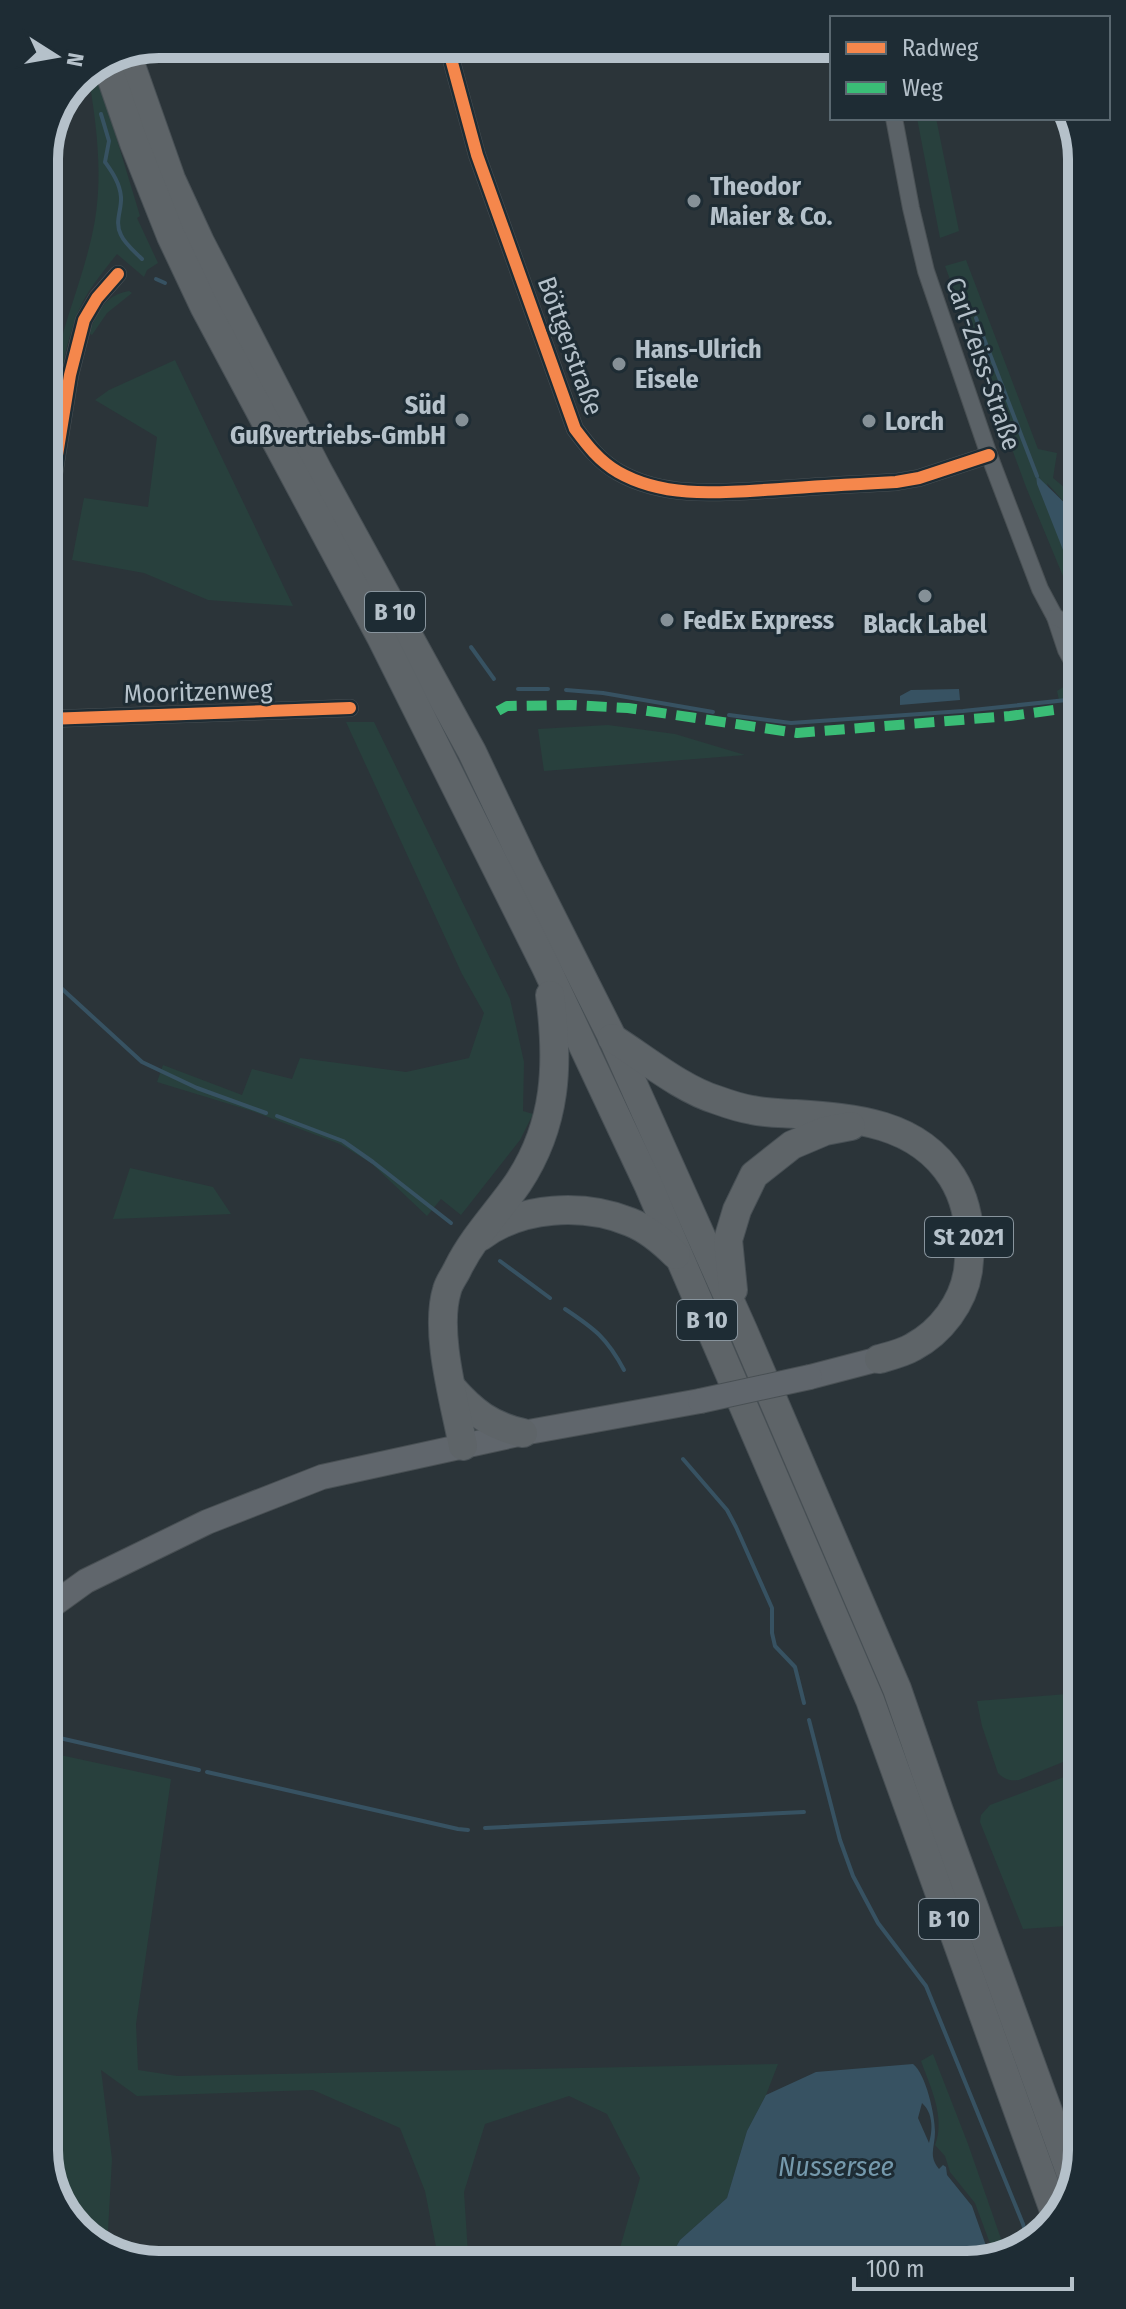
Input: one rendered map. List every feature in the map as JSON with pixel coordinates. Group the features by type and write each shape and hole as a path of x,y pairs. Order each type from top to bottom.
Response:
{"highway":[{"name":"B 10","path":"130,63 171,179 200,242 318,471 472,752 612,1037 743,1330 897,1689 1067,2163"},
{"name":"B 10","path":"109,72 171,236 205,308 382,639 546,967 682,1261 870,1700 1052,2205"},
{"path":"463,1446 444,1348 443,1319 447,1289 470,1244 518,1183 540,1140 555,1085 556,1035 546,967"},
{"path":"612,1037 713,1099 753,1111 867,1122"},
{"path":"743,1330 732,1283 728,1240 737,1210 754,1175 792,1145 825,1131 867,1122"},
{"name":"St 2021","path":"867,1122 914,1138 942,1161 960,1190 969,1225 970,1257 966,1286 954,1309 935,1333 911,1349 879,1359"},
{"path":"470,1244 494,1226 538,1211 592,1211 631,1222 661,1240 682,1261"},
{"path":"452,1388 482,1417 503,1429 523,1433"}],"main road":[{"name":"St 2021","path":"58,1601 86,1581 193,1529 322,1477 523,1433 700,1401 879,1359"}],"street":[{"name":"Böttgerstraße","path":"451,58 477,155 575,429 593,453 617,471 650,485 678,491 751,490 896,482 919,478 989,455"},
{"name":"Carl-Zeiss-Straße","path":"894,120 926,271 989,455 1068,654"},
{"path":"58,449 70,375 84,320 97,298 118,274"},
{"path":"1055,617 1068,623"},
{"name":"Mooritzenweg","path":"58,719 350,708"}],"green space":[{"path":"99,79 140,216 137,218 158,263 147,270 144,277 117,254 94,284 76,317 58,392 58,353 95,220 98,146 92,96 96,96"},
{"path":"917,120 936,120 959,231 940,238"},
{"path":"966,260 1038,449 1057,453 1053,478 1068,490 1066,504 1047,483 1068,558 1068,588 1026,487 945,266"},
{"path":"129,291 132,293 107,313 92,335 89,333 103,306 113,297"},
{"path":"175,360 293,606 208,600 144,573 72,560 84,498 148,507 157,437 95,400 109,390"},
{"path":"1068,684 1068,699 1059,700 1057,691"},
{"path":"346,722 374,722 510,999 524,1062 523,1111 533,1114 520,1140 461,1215 441,1199 427,1216 371,1163 340,1144 249,1110 157,1082 163,1065 242,1095 252,1069 292,1079 300,1058 406,1072 469,1058 484,1013 462,974"},
{"path":"608,725 675,734 745,755 544,771 538,729"},
{"path":"130,1168 213,1187 231,1214 113,1219"},
{"path":"1068,1694 1068,1760 1019,1780 1003,1777 998,1773 977,1701"},
{"path":"58,1755 171,1779 136,2024 138,2070 177,2076 778,2064 747,2131 727,2198 680,2240 674,2251 619,2251 640,2178 607,2114 569,2096 485,2124 464,2192 468,2251 437,2251 425,2191 400,2128 313,2090 137,2096 101,2070 112,2159 108,2237 79,2211 66,2189 60,2170"},
{"path":"1068,1776 1068,1926 1023,1929 980,1822 981,1815 990,1805"},
{"path":"933,2054 1003,2244 992,2248 975,2203 950,2172 945,2156 935,2145 938,2113 921,2061"}],"water":[{"path":"1036,475 1068,506 1068,558 1065,555"},
{"path":"959,689 960,700 900,705 900,696 911,690"},
{"name":"Nussersee","path":"913,2064 926,2085 931,2106 935,2132 934,2160 939,2169 943,2165 946,2167 947,2175 972,2206 987,2249 674,2251 680,2240 727,2198 747,2131 766,2095 816,2072","holes":["922,2103 931,2122 929,2143 918,2118"]}],"waterway":[{"path":"101,114 109,141 105,162 120,192 119,230 125,242 142,259"},
{"path":"156,279 165,283"},
{"path":"976,318 1037,476"},
{"path":"471,647 494,679"},
{"path":"518,689 548,689"},
{"path":"566,690 603,693 713,712"},
{"path":"729,715 791,723 1068,700"},
{"path":"58,985 142,1062 197,1088 266,1113"},
{"path":"277,1116 343,1141 451,1223"},
{"path":"500,1261 550,1298"},
{"path":"565,1309 599,1335 624,1370"},
{"path":"683,1459 727,1510 736,1527 772,1608 775,1646 795,1667 804,1703"},
{"path":"809,1720 840,1840 853,1876 878,1923 926,1986 1025,2232"},
{"path":"58,1738 199,1770"},
{"path":"207,1772 468,1830"},
{"path":"485,1828 804,1812"}],"marked path":[{"path":"498,711 507,706 628,708 797,733 1010,716 1068,708"}],"cycle path":[{"path":"451,58 477,155 575,429 611,468 656,487 718,492 896,482 919,478 989,455"},
{"path":"58,449 70,375 84,320 97,298 118,274"},
{"path":"58,719 350,708"}],"place":[{"name":"Theodor Maier & Co.","path":"694,201"},
{"name":"Hans-Ulrich Eisele","path":"619,364"},
{"name":"Süd Gußvertriebs-GmbH","path":"462,420"},
{"name":"Lorch","path":"869,421"},
{"name":"Black Label","path":"925,596"},
{"name":"FedEx Express","path":"667,620"}]}
